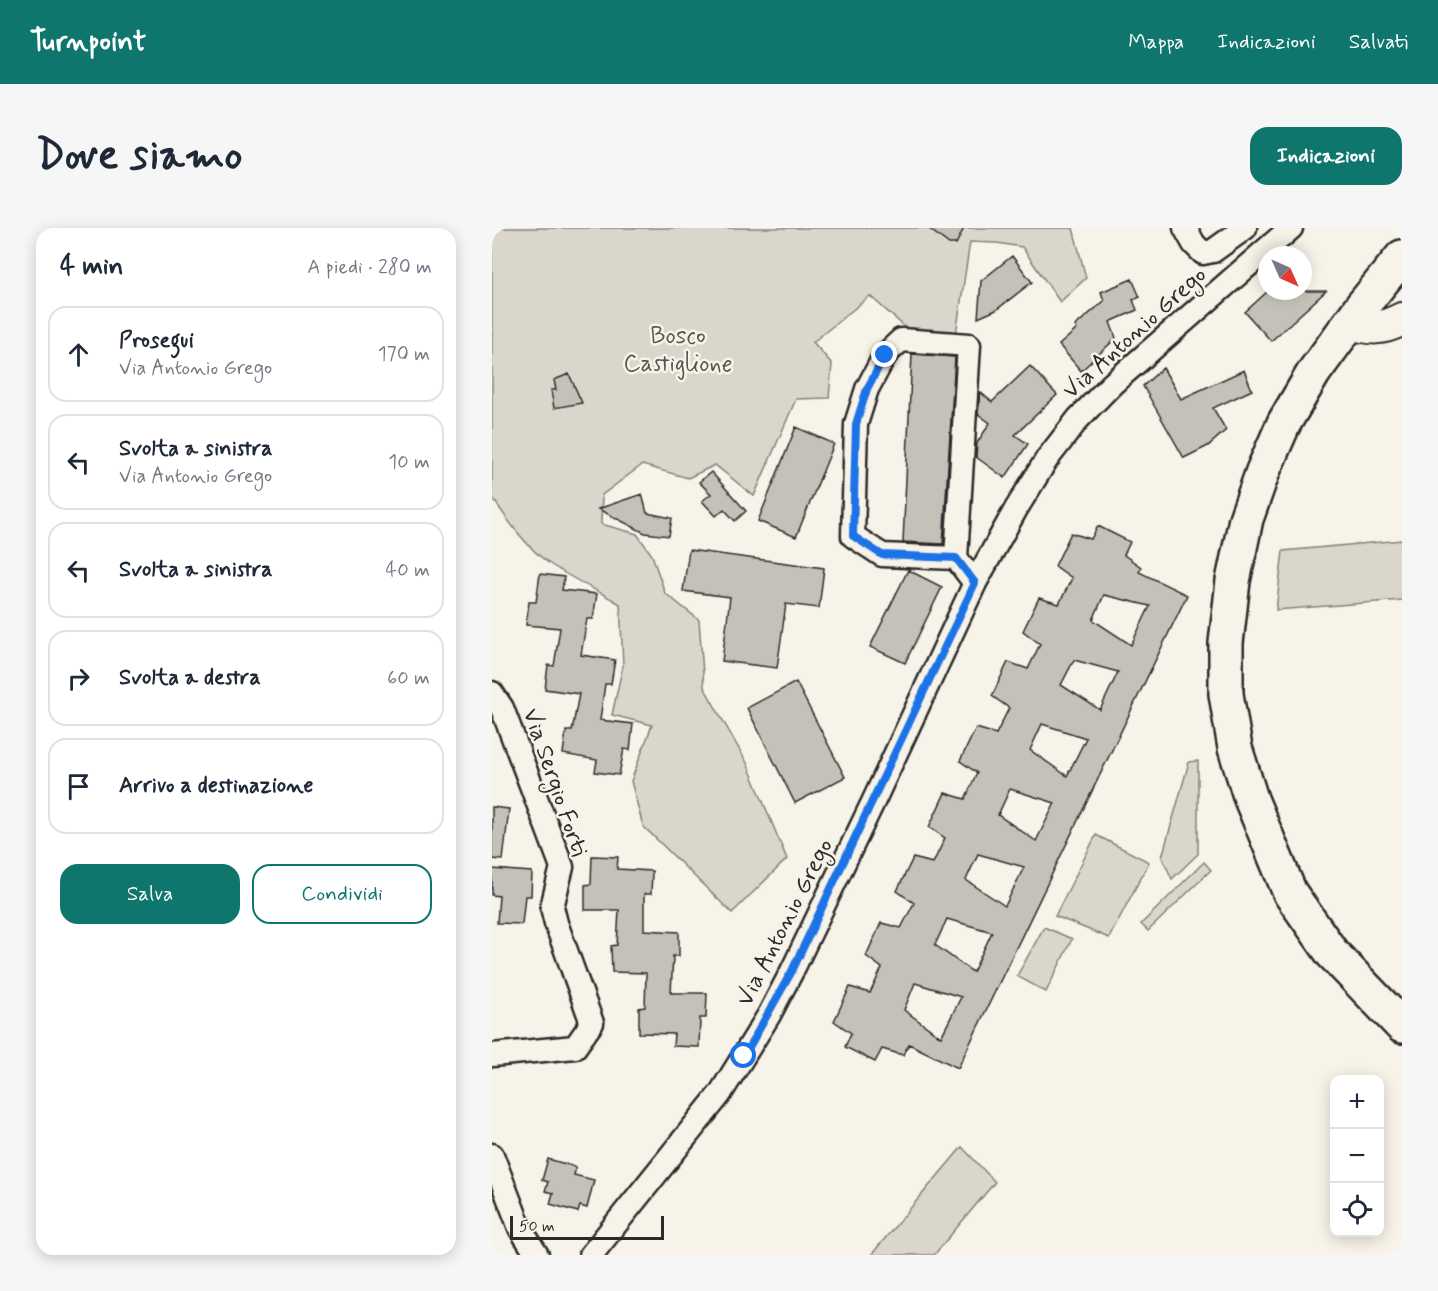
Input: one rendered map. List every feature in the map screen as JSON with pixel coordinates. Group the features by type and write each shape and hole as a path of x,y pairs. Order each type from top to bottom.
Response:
{"main road":[{"path":"1402,257 1314,372 1284,423 1263,471 1246,519 1233,580 1226,643 1226,694 1235,748 1251,799 1290,892 1332,953 1402,1026"}],"street":[{"path":"1185,228 1194,244 1203,253 1214,251 1245,228"},
{"name":"Via Antonio Grego","path":"591,1255 720,1095 769,1015 888,771 975,583 1041,469 1078,419 1112,384 1282,231"},
{"path":"1350,323 1370,329 1387,327 1402,319"},
{"path":"956,558 882,555 853,536 856,424 867,389 885,355 901,340 969,345 956,558 975,583"},
{"name":"Via Sergio Forti","path":"492,693 502,708 562,867 552,907 592,1023 575,1047 492,1055"},
{"path":"492,1155 520,1228 537,1255"}],"green space":[{"name":"Bosco Castiglione","path":"492,228 1073,228 1086,278 1060,302 1022,247 970,242 956,334 906,328 870,296 813,342 832,364 829,398 796,399 754,496 715,465 688,478 642,465 602,495 601,524 637,534 652,555 665,593 699,620 704,687 747,763 787,859 732,913 643,826 631,781 652,725 612,715 623,665 620,604 567,575 542,558 518,534 492,497"},
{"path":"1402,540 1402,600 1276,610 1283,551"},
{"path":"1198,761 1198,854 1172,879 1162,857 1189,762"},
{"path":"1096,835 1149,862 1109,938 1055,916"},
{"path":"1204,862 1211,870 1148,931 1141,924"},
{"path":"1044,927 1072,939 1046,992 1017,976"},
{"path":"962,1147 995,1182 934,1255 871,1255"}],"building":[{"path":"928,228 964,228 956,244 949,244"},
{"path":"1012,256 1032,282 996,310 978,318 981,281"},
{"path":"1132,279 1140,297 1133,300 1137,310 1110,322 1116,338 1081,371 1059,345 1077,329 1075,326 1104,301 1101,292"},
{"path":"1312,291 1326,291 1271,341 1245,312 1258,300 1312,300"},
{"path":"912,354 955,357 943,544 903,542"},
{"path":"1030,366 1057,395 1015,435 1028,444 1005,478 976,457 977,443 990,423 978,414 980,392 992,402"},
{"path":"1163,368 1181,399 1244,370 1252,390 1213,408 1226,430 1208,446 1184,458 1143,386"},
{"path":"569,374 582,403 554,408 551,390 556,390 554,380"},
{"path":"796,427 834,444 796,537 758,521"},
{"path":"711,472 746,511 735,521 724,509 716,516 702,501 711,494 699,482"},
{"path":"642,494 647,513 672,518 669,536 645,533 598,509"},
{"path":"1098,526 1130,542 1124,555 1141,567 1139,572 1187,595 958,1068 909,1044 903,1055 882,1049 875,1062 845,1047 851,1033 834,1021 850,987 870,993 882,968 866,956 881,923 901,928 914,903 897,891 913,858 933,863 945,838 929,827 945,793 965,799 977,773 960,761 976,728 996,734 1009,708 992,696 1008,662 1028,669 1040,644 1023,631 1039,598 1059,604 1072,578 1055,566 1071,533 1091,539","holes":["1104,595 1150,606 1131,645 1093,620","1074,660 1118,672 1100,710 1061,685","1042,724 1086,738 1067,776 1030,750","1010,789 1055,803 1036,841 998,815","978,854 1024,867 1005,906 966,880","947,919 992,932 973,972 935,945","915,983 961,997 941,1037 904,1010"]},
{"path":"689,550 824,568 819,608 786,604 777,668 722,661 730,597 683,591"},
{"path":"908,570 942,587 905,663 870,647"},
{"path":"540,574 564,577 562,590 597,594 593,619 587,619 581,655 615,660 611,684 605,684 600,720 633,724 630,750 624,749 619,775 595,772 597,760 563,754 566,731 572,731 579,694 545,689 548,665 554,666 560,628 526,625 529,602 536,602"},
{"path":"796,682 845,777 795,803 747,708"},
{"path":"492,807 509,809 503,860 492,859"},
{"path":"592,856 618,857 617,869 652,871 651,894 644,894 644,930 679,932 679,956 673,956 671,993 707,993 706,1018 700,1018 699,1047 673,1046 674,1034 639,1033 639,1008 645,1007 646,973 612,972 611,946 617,945 619,910 585,910 585,885 591,884"},
{"path":"492,869 532,872 531,896 525,896 522,924 497,923 499,896 492,895"},
{"path":"548,1159 576,1167 574,1175 594,1180 587,1208 580,1206 578,1212 550,1204 553,1193 545,1191 548,1182 542,1180"}],"route":[{"path":"744,1056 792,971 897,753 975,583 956,558 882,555 853,536 856,424 867,389 885,355"}]}
